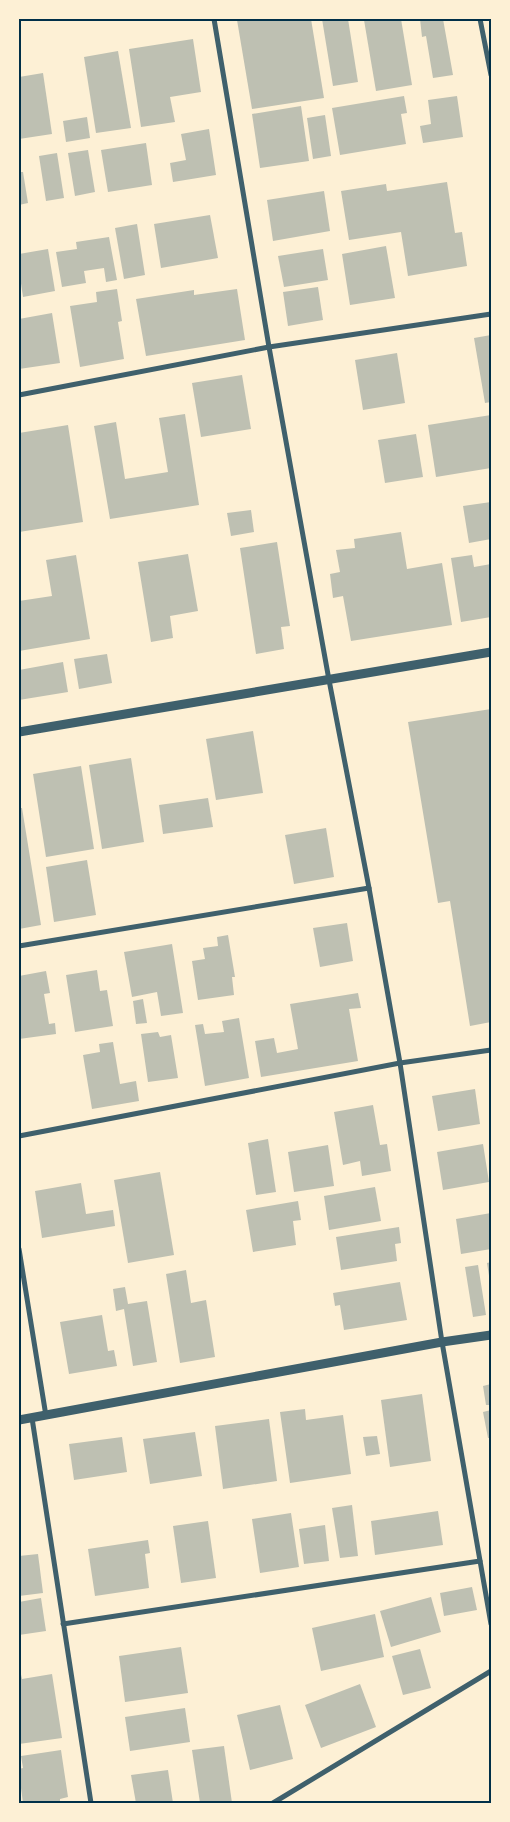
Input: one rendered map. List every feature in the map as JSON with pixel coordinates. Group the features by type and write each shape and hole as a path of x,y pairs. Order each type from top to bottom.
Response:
{"street":[{"path":"214,19 269,347 400,1063 442,1342 491,1624"},
{"path":"480,19 491,75"},
{"path":"19,395 269,347 491,314"},
{"path":"19,732 491,652"},
{"path":"19,946 369,888"},
{"path":"19,1136 400,1063 491,1050"},
{"path":"19,1249 46,1416"},
{"path":"19,1420 442,1342 491,1335"},
{"path":"32,1418 91,1803"},
{"path":"63,1624 480,1562"},
{"path":"273,1803 491,1671"}],"building":[{"path":"311,19 324,98 252,109 237,20"},
{"path":"322,19 348,19 358,82 333,86"},
{"path":"401,19 412,85 376,91 364,20"},
{"path":"420,19 443,19 453,75 433,78 426,36 422,37"},
{"path":"193,39 201,92 170,97 175,122 141,127 129,49"},
{"path":"118,51 131,128 96,133 84,57"},
{"path":"43,73 52,134 19,139 19,77"},
{"path":"404,96 407,113 401,114 406,144 340,155 332,108"},
{"path":"457,96 463,137 423,143 420,126 431,124 428,100"},
{"path":"301,106 309,161 260,168 252,114"},
{"path":"325,115 331,156 313,159 307,118"},
{"path":"87,117 90,138 66,142 63,121"},
{"path":"209,129 216,175 173,182 170,163 186,160 181,134"},
{"path":"146,143 152,185 108,192 101,150"},
{"path":"88,150 95,192 75,196 68,153"},
{"path":"57,153 64,198 46,201 39,156"},
{"path":"19,172 23,172 28,203 19,205"},
{"path":"447,182 455,233 462,232 467,266 408,276 401,232 349,240 341,191 386,184 387,191"},
{"path":"324,191 330,231 273,241 267,200"},
{"path":"210,215 218,258 161,268 154,224"},
{"path":"137,224 145,275 124,279 115,228"},
{"path":"109,237 117,280 106,282 104,268 84,271 86,283 62,287 56,252 77,249 76,242"},
{"path":"386,246 395,298 350,305 342,254"},
{"path":"48,249 55,291 23,297 19,254"},
{"path":"323,249 328,280 284,287 278,256"},
{"path":"318,287 323,320 288,326 283,292"},
{"path":"117,289 122,321 118,322 124,359 80,367 70,306 97,302 96,292"},
{"path":"237,289 245,340 146,356 136,299 194,290 194,295"},
{"path":"52,313 60,363 19,369 19,319"},
{"path":"491,335 491,402 485,403 474,338"},
{"path":"397,353 405,403 363,410 355,360"},
{"path":"242,375 251,429 201,437 192,383"},
{"path":"185,414 199,505 110,519 94,426 116,422 125,479 168,472 159,418"},
{"path":"491,415 491,468 436,477 428,425"},
{"path":"68,425 83,522 19,532 19,433"},
{"path":"416,434 423,477 385,483 378,440"},
{"path":"491,502 491,539 469,543 463,506"},
{"path":"251,510 254,532 231,536 227,513"},
{"path":"401,532 407,569 442,563 452,625 351,641 343,596 333,598 330,574 340,572 336,550 355,548 354,539"},
{"path":"277,542 290,626 281,627 284,649 256,654 240,548"},
{"path":"188,554 198,611 170,616 173,638 151,642 138,562"},
{"path":"76,555 90,639 19,651 19,601 52,596 46,560"},
{"path":"472,555 474,567 491,564 491,617 461,622 451,558"},
{"path":"107,654 112,683 79,689 74,659"},
{"path":"63,662 68,692 19,700 19,670"},
{"path":"491,709 491,1022 470,1026 450,901 438,903 408,722"},
{"path":"253,731 263,793 216,800 206,739"},
{"path":"131,758 144,842 102,849 89,765"},
{"path":"81,766 94,849 46,857 33,774"},
{"path":"208,798 213,827 163,834 159,805"},
{"path":"19,808 22,808 41,925 19,929"},
{"path":"326,828 334,877 294,884 285,835"},
{"path":"87,860 96,915 54,922 46,867"},
{"path":"347,923 353,961 320,967 313,928"},
{"path":"228,935 235,977 232,977 234,995 198,1000 192,961 205,959 203,948 218,946 217,937"},
{"path":"172,944 183,1013 161,1016 157,992 132,997 124,952"},
{"path":"97,970 100,991 107,990 113,1026 75,1032 66,975"},
{"path":"46,971 50,993 44,994 49,1024 55,1023 56,1034 19,1039 19,976"},
{"path":"358,993 361,1008 349,1009 358,1061 261,1077 255,1041 274,1038 277,1053 298,1049 290,1004"},
{"path":"143,999 147,1023 136,1024 133,1001"},
{"path":"239,1018 249,1078 205,1086 195,1025 203,1024 205,1034 224,1032 222,1021"},
{"path":"158,1032 160,1037 171,1035 178,1078 148,1082 141,1034"},
{"path":"113,1042 120,1084 136,1081 139,1101 92,1109 83,1055 100,1052 99,1044"},
{"path":"475,1089 480,1124 438,1131 432,1096"},
{"path":"373,1105 380,1145 387,1144 391,1171 362,1176 360,1161 343,1165 334,1112"},
{"path":"268,1139 276,1192 256,1195 248,1143"},
{"path":"483,1144 489,1182 443,1190 437,1152"},
{"path":"328,1145 334,1186 294,1192 288,1152"},
{"path":"160,1172 174,1255 128,1263 114,1180"},
{"path":"81,1183 86,1214 113,1210 115,1226 42,1238 35,1191"},
{"path":"375,1187 381,1221 329,1230 324,1196"},
{"path":"298,1201 301,1220 293,1221 296,1245 253,1252 246,1210"},
{"path":"491,1213 491,1249 461,1254 456,1219"},
{"path":"399,1227 401,1243 395,1244 397,1261 341,1270 336,1237"},
{"path":"491,1262 491,1281 490,1282 487,1263"},
{"path":"478,1265 486,1315 473,1317 465,1267"},
{"path":"186,1270 191,1303 206,1300 215,1357 180,1363 166,1274"},
{"path":"400,1282 407,1320 344,1330 340,1305 335,1306 333,1293"},
{"path":"125,1287 128,1304 147,1301 157,1362 133,1366 124,1309 116,1311 113,1289"},
{"path":"102,1315 108,1351 114,1350 117,1366 69,1374 60,1322"},
{"path":"491,1384 491,1405 486,1405 483,1386"},
{"path":"422,1394 431,1461 390,1467 381,1400"},
{"path":"305,1409 306,1420 343,1415 351,1474 290,1483 280,1412"},
{"path":"491,1410 491,1438 488,1438 483,1412"},
{"path":"269,1419 277,1481 223,1489 215,1426"},
{"path":"195,1432 202,1476 150,1484 143,1439"},
{"path":"377,1436 380,1454 366,1456 363,1437"},
{"path":"122,1437 127,1472 74,1480 69,1444"},
{"path":"352,1505 358,1556 340,1558 332,1508"},
{"path":"438,1511 443,1545 375,1555 371,1521"},
{"path":"291,1513 299,1567 260,1573 252,1519"},
{"path":"208,1521 216,1578 181,1583 173,1526"},
{"path":"325,1525 329,1561 304,1564 299,1529"},
{"path":"148,1540 150,1553 145,1554 149,1588 95,1596 88,1549"},
{"path":"38,1554 43,1593 19,1596 19,1556"},
{"path":"472,1587 477,1610 444,1616 440,1593"},
{"path":"431,1597 441,1632 391,1647 380,1611"},
{"path":"41,1598 46,1631 19,1635 19,1602"},
{"path":"375,1614 384,1657 321,1671 312,1628"},
{"path":"181,1647 188,1693 125,1702 119,1656"},
{"path":"420,1649 431,1688 403,1695 392,1656"},
{"path":"19,1670 22,1679 52,1674 62,1738 19,1744"},
{"path":"360,1684 376,1727 321,1748 305,1705"},
{"path":"280,1705 293,1759 250,1770 237,1715"},
{"path":"185,1708 190,1742 130,1751 125,1717"},
{"path":"224,1746 232,1803 200,1803 192,1750"},
{"path":"61,1750 68,1797 60,1799 60,1803 23,1803 19,1773 19,1769 23,1768 21,1756"},
{"path":"168,1770 173,1803 136,1803 131,1775"}]}
